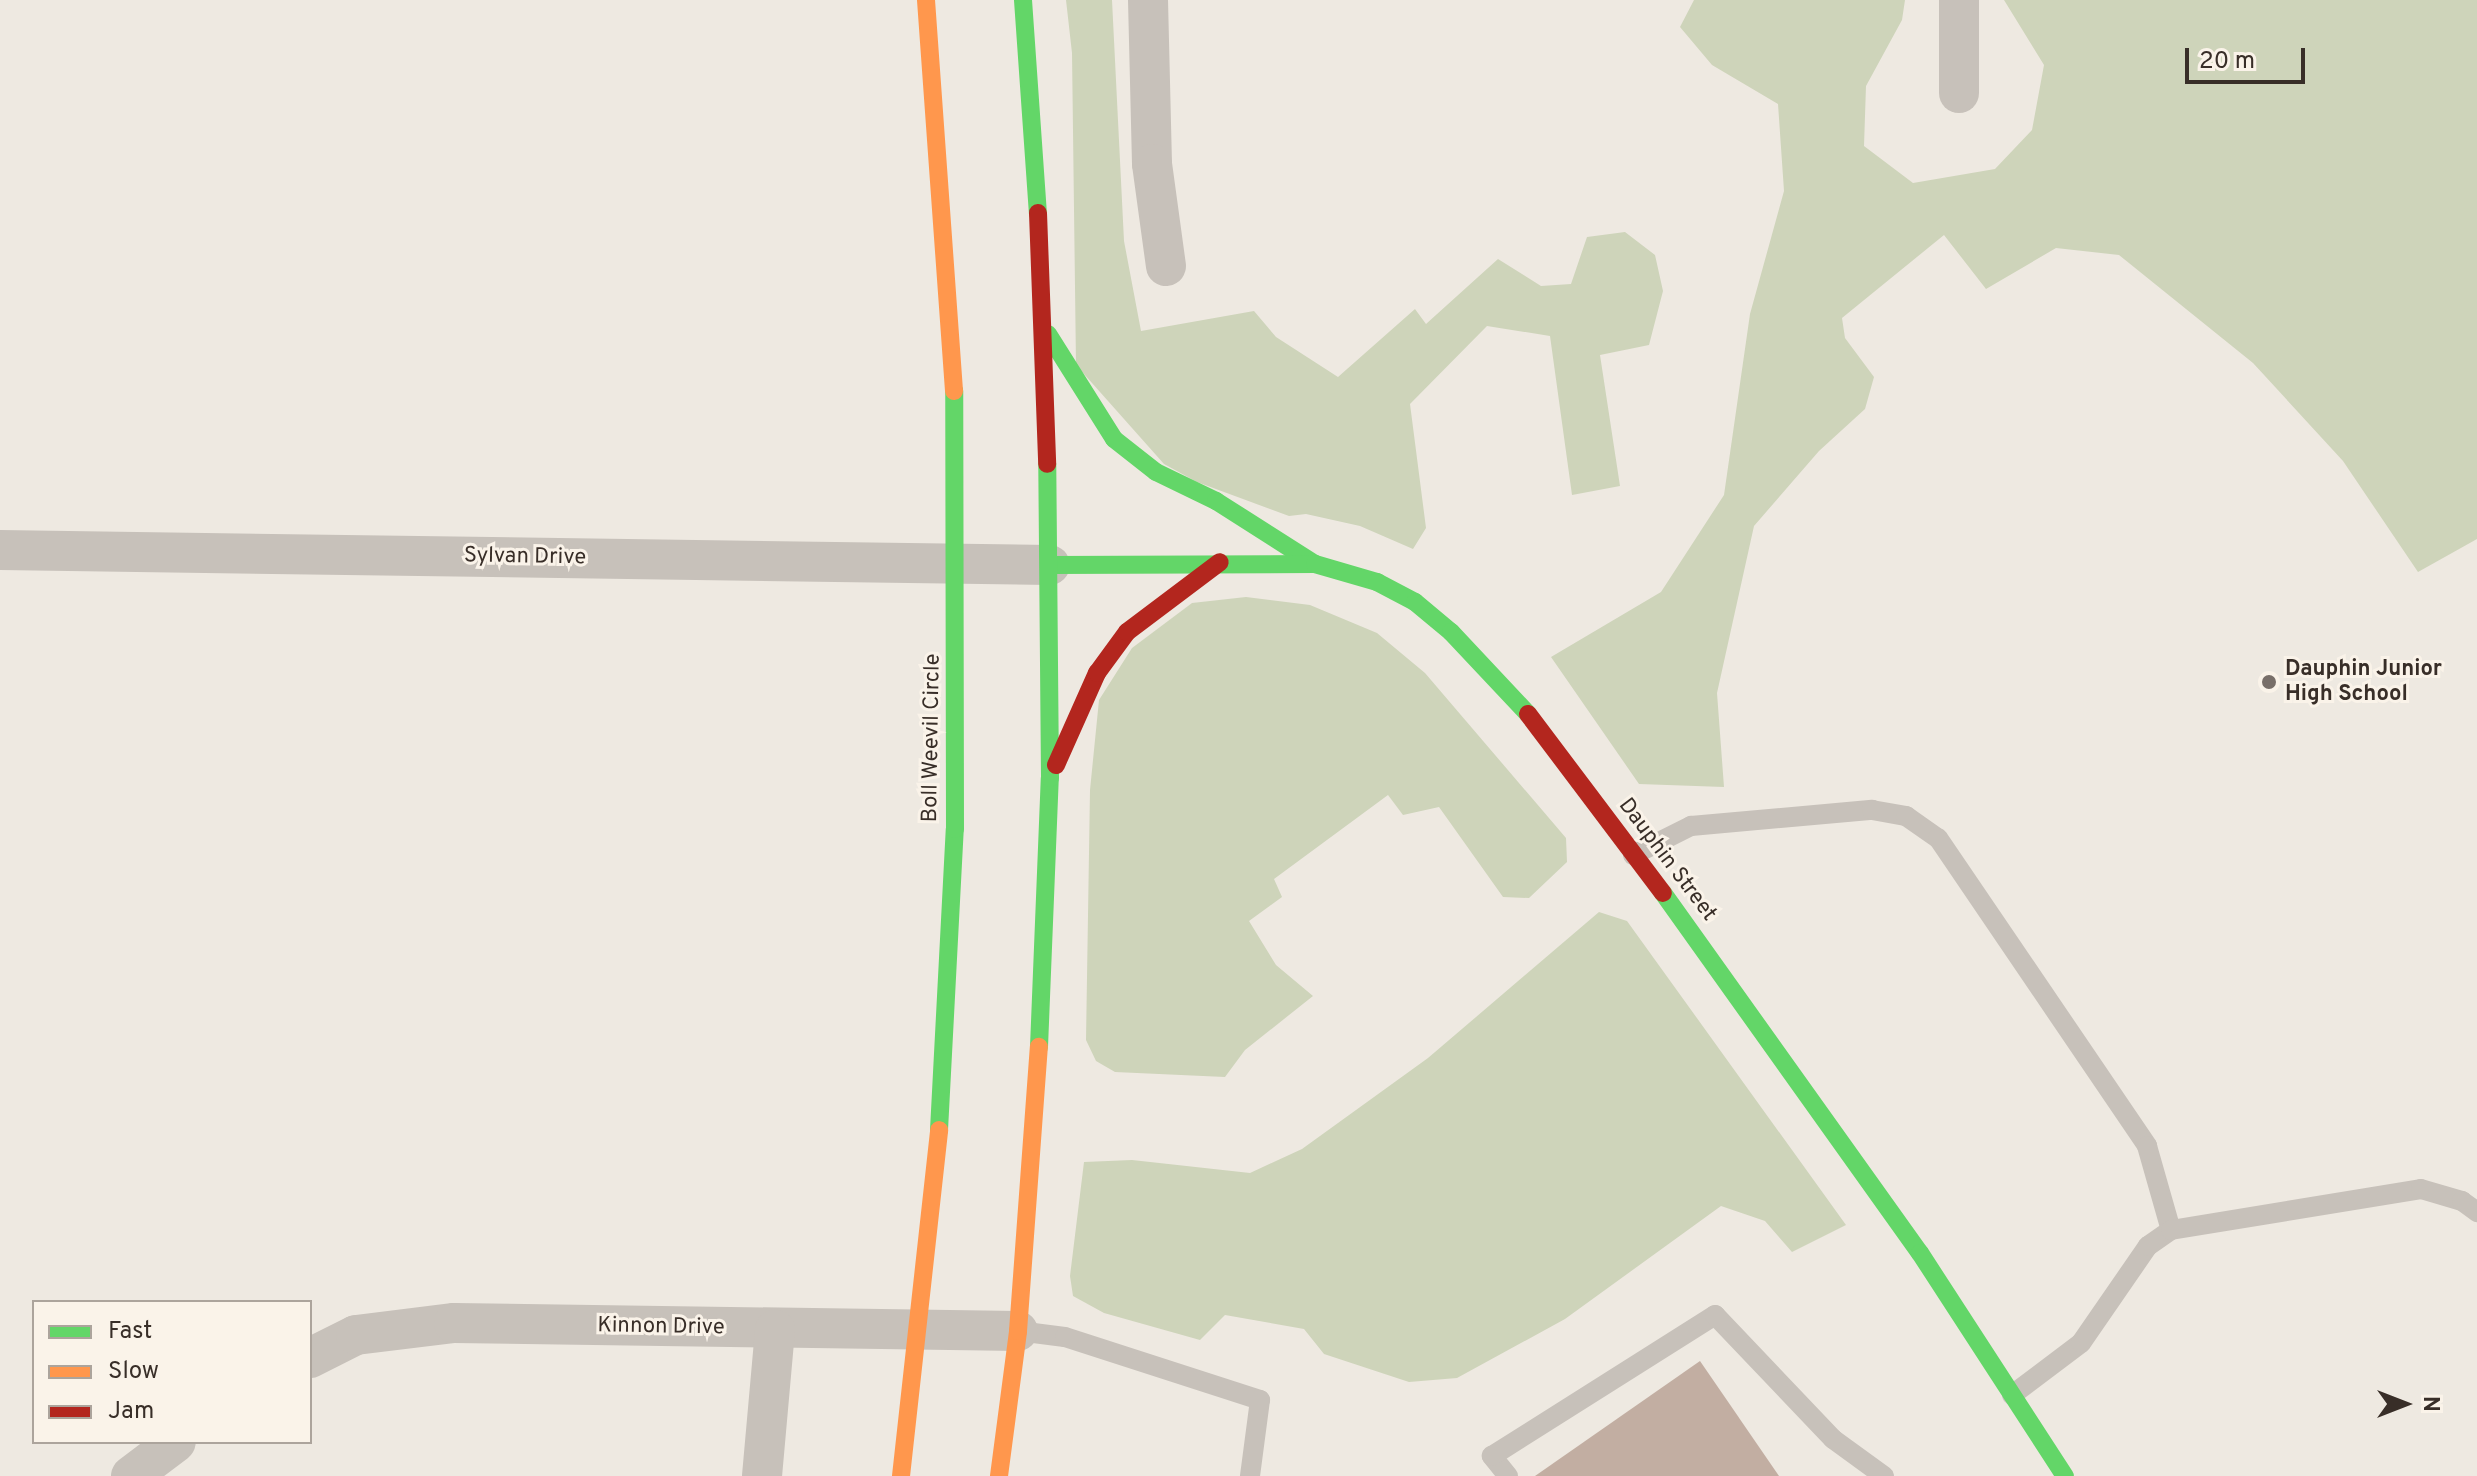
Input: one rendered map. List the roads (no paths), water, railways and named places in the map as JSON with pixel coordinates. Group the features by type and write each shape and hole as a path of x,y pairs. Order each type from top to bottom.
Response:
{"main road":[{"name":"Boll Weevil Circle","path":"901,1476 937,1161 955,829 958,563 952,309 926,0"},
{"path":"999,1476 1018,1331 1038,1063 1050,778 1046,330 1023,0"},
{"path":"1046,330 1114,439 1156,472 1216,501 1315,564"},
{"path":"1050,778 1097,673 1127,632 1220,562"},
{"name":"Dauphin Street","path":"1050,565 1315,564 1377,582 1415,602 1451,632 1531,718 1633,855 1902,1227 2065,1476"}],"street":[{"path":"1148,0 1152,164 1166,266"},
{"path":"1959,0 1959,93"},
{"name":"Sylvan Drive","path":"0,550 1050,565"},
{"name":"Kinnon Drive","path":"312,1357 356,1335 454,1323 775,1330 1018,1331"},
{"path":"762,1476 775,1330"},
{"path":"131,1476 173,1444"}],"lane":[{"path":"1633,855 1691,826 1872,810 1906,816 1938,838 2147,1146 2171,1230"},
{"path":"2012,1395 2081,1343 2148,1246 2171,1230 2421,1189 2462,1201 2477,1212"},
{"path":"1508,1476 1492,1456 1715,1315 1833,1439 1884,1476"},
{"path":"1018,1331 1065,1337 1260,1400 1250,1476"}],"place":[{"name":"Dauphin Junior High School","path":"2269,682"}]}
